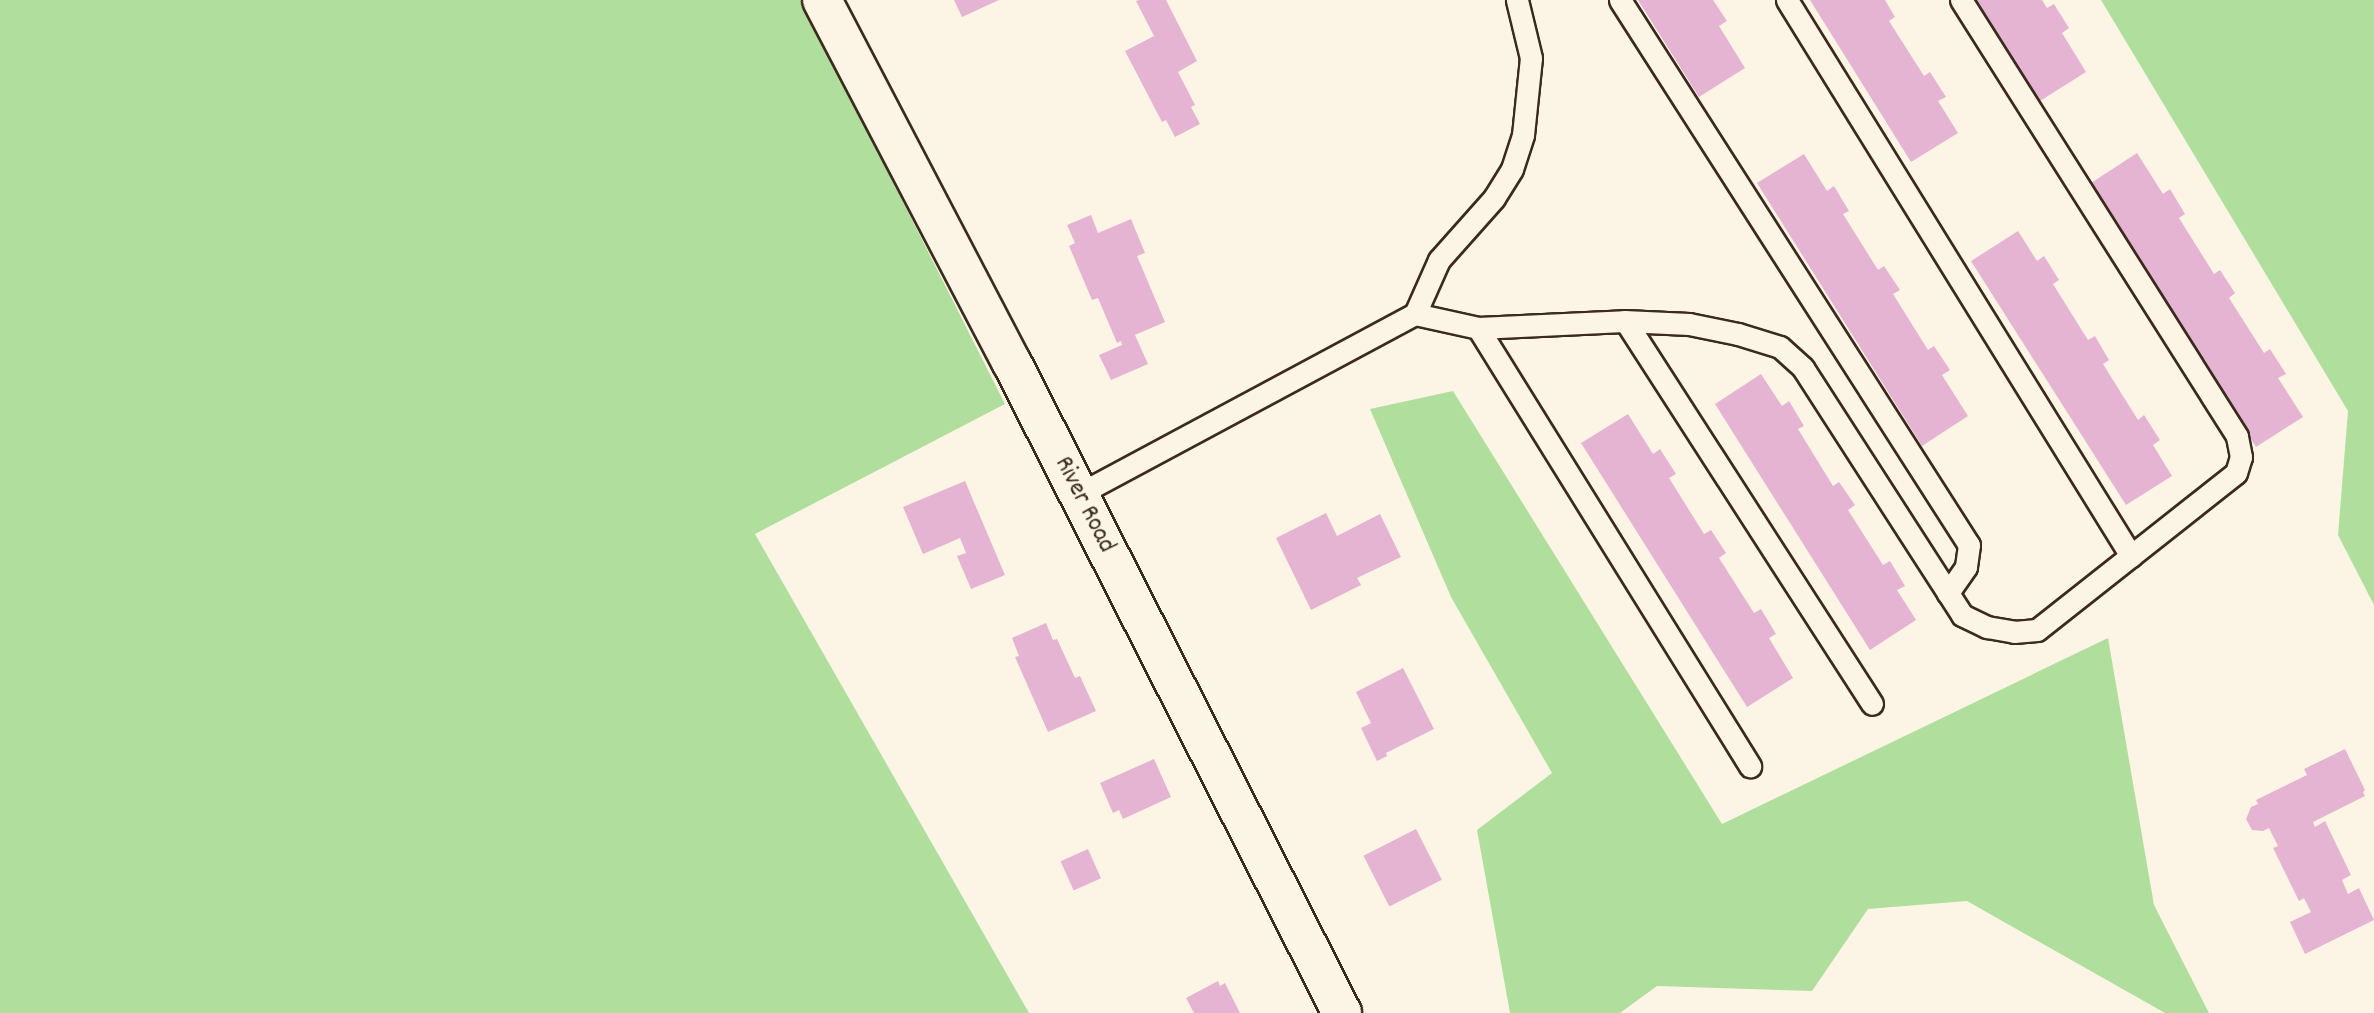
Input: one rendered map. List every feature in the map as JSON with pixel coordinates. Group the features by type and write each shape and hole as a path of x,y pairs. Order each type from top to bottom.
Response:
{"street":[{"name":"River Road","path":"822,0 1079,495 1342,1013"}],"lane":[{"path":"1079,495 1415,314 1439,260 1494,198 1512,169 1523,135 1531,58 1517,0"},
{"path":"1620,0 1969,545 1966,567 1948,593"},
{"path":"1787,0 2131,556"},
{"path":"1415,314 1478,328 1626,322 1689,324 1738,334 1780,347 1803,368 1962,615 1987,627 2014,632 2037,630 2236,473 2241,457 2237,436 1961,0"},
{"path":"1626,322 1872,704"},
{"path":"1478,328 1750,766"}],"green space":[{"path":"0,0 801,0 1005,404 755,534 1029,1013 0,1013"},
{"path":"2101,0 2374,0 2374,605 2338,535 2348,411"},
{"path":"1453,391 1722,824 2108,638 2154,905 2209,1013 2165,1013 1967,901 1868,909 1812,991 1657,986 1620,1013 1510,1013 1477,830 1552,773 1451,597 1370,409"}],"building":[{"path":"954,0 999,0 962,17"},
{"path":"1166,0 1197,61 1178,72 1195,105 1191,107 1200,124 1175,137 1166,120 1162,122 1125,51 1154,36 1136,1"},
{"path":"1638,0 1713,0 1727,21 1719,26 1745,68 1699,97"},
{"path":"1810,0 1885,0 1895,17 1889,21 1924,76 1930,72 1946,97 1938,101 1958,133 1911,162"},
{"path":"1976,0 2042,0 2047,8 2054,4 2069,28 2062,33 2086,72 2040,101"},
{"path":"2137,153 2163,194 2170,189 2185,214 2179,218 2214,274 2220,270 2235,293 2229,298 2264,353 2270,349 2286,374 2278,378 2303,417 2256,447 2091,183"},
{"path":"1804,154 1827,191 1834,186 1849,211 1843,214 1878,270 1884,266 1900,290 1893,294 1928,350 1934,346 1950,370 1942,375 1968,416 1922,446 1757,183"},
{"path":"1091,215 1098,233 1131,219 1145,253 1137,256 1165,322 1135,335 1148,364 1111,380 1099,355 1122,345 1121,341 1117,343 1098,298 1092,300 1069,246 1075,243 1067,225"},
{"path":"2018,231 2037,261 2044,256 2059,280 2053,284 2088,340 2095,336 2109,360 2103,364 2138,420 2144,415 2160,440 2153,445 2172,476 2126,505 1971,261"},
{"path":"1761,374 1782,406 1789,401 1804,426 1798,429 1833,486 1839,482 1855,505 1848,510 1883,565 1890,561 1905,586 1897,590 1916,620 1870,650 1715,404"},
{"path":"1628,414 1653,454 1660,449 1676,474 1669,478 1704,534 1711,530 1726,553 1719,558 1754,613 1761,609 1776,634 1769,638 1793,678 1747,707 1581,443"},
{"path":"965,481 1005,575 971,589 957,556 966,553 960,538 923,554 903,507"},
{"path":"1326,513 1337,536 1380,514 1401,557 1357,578 1361,585 1311,610 1276,538"},
{"path":"1046,623 1053,640 1057,639 1075,678 1080,676 1096,711 1048,732 1015,657 1019,656 1012,638"},
{"path":"1403,668 1434,729 1386,753 1387,756 1377,761 1361,728 1371,723 1356,692"},
{"path":"2345,749 2365,790 2365,796 2313,822 2315,827 2325,821 2351,875 2342,880 2348,894 2359,888 2374,920 2305,954 2290,922 2311,912 2304,898 2299,901 2273,848 2278,846 2269,828 2263,831 2252,830 2246,819 2251,807 2258,804 2256,800 2307,775 2304,769"},
{"path":"1154,759 1171,797 1123,819 1119,810 1113,813 1100,783"},
{"path":"1416,829 1442,880 1389,907 1363,856"},
{"path":"1088,849 1101,878 1074,890 1061,861"},
{"path":"1218,981 1220,986 1225,983 1240,1013 1194,1013 1186,998"}]}
